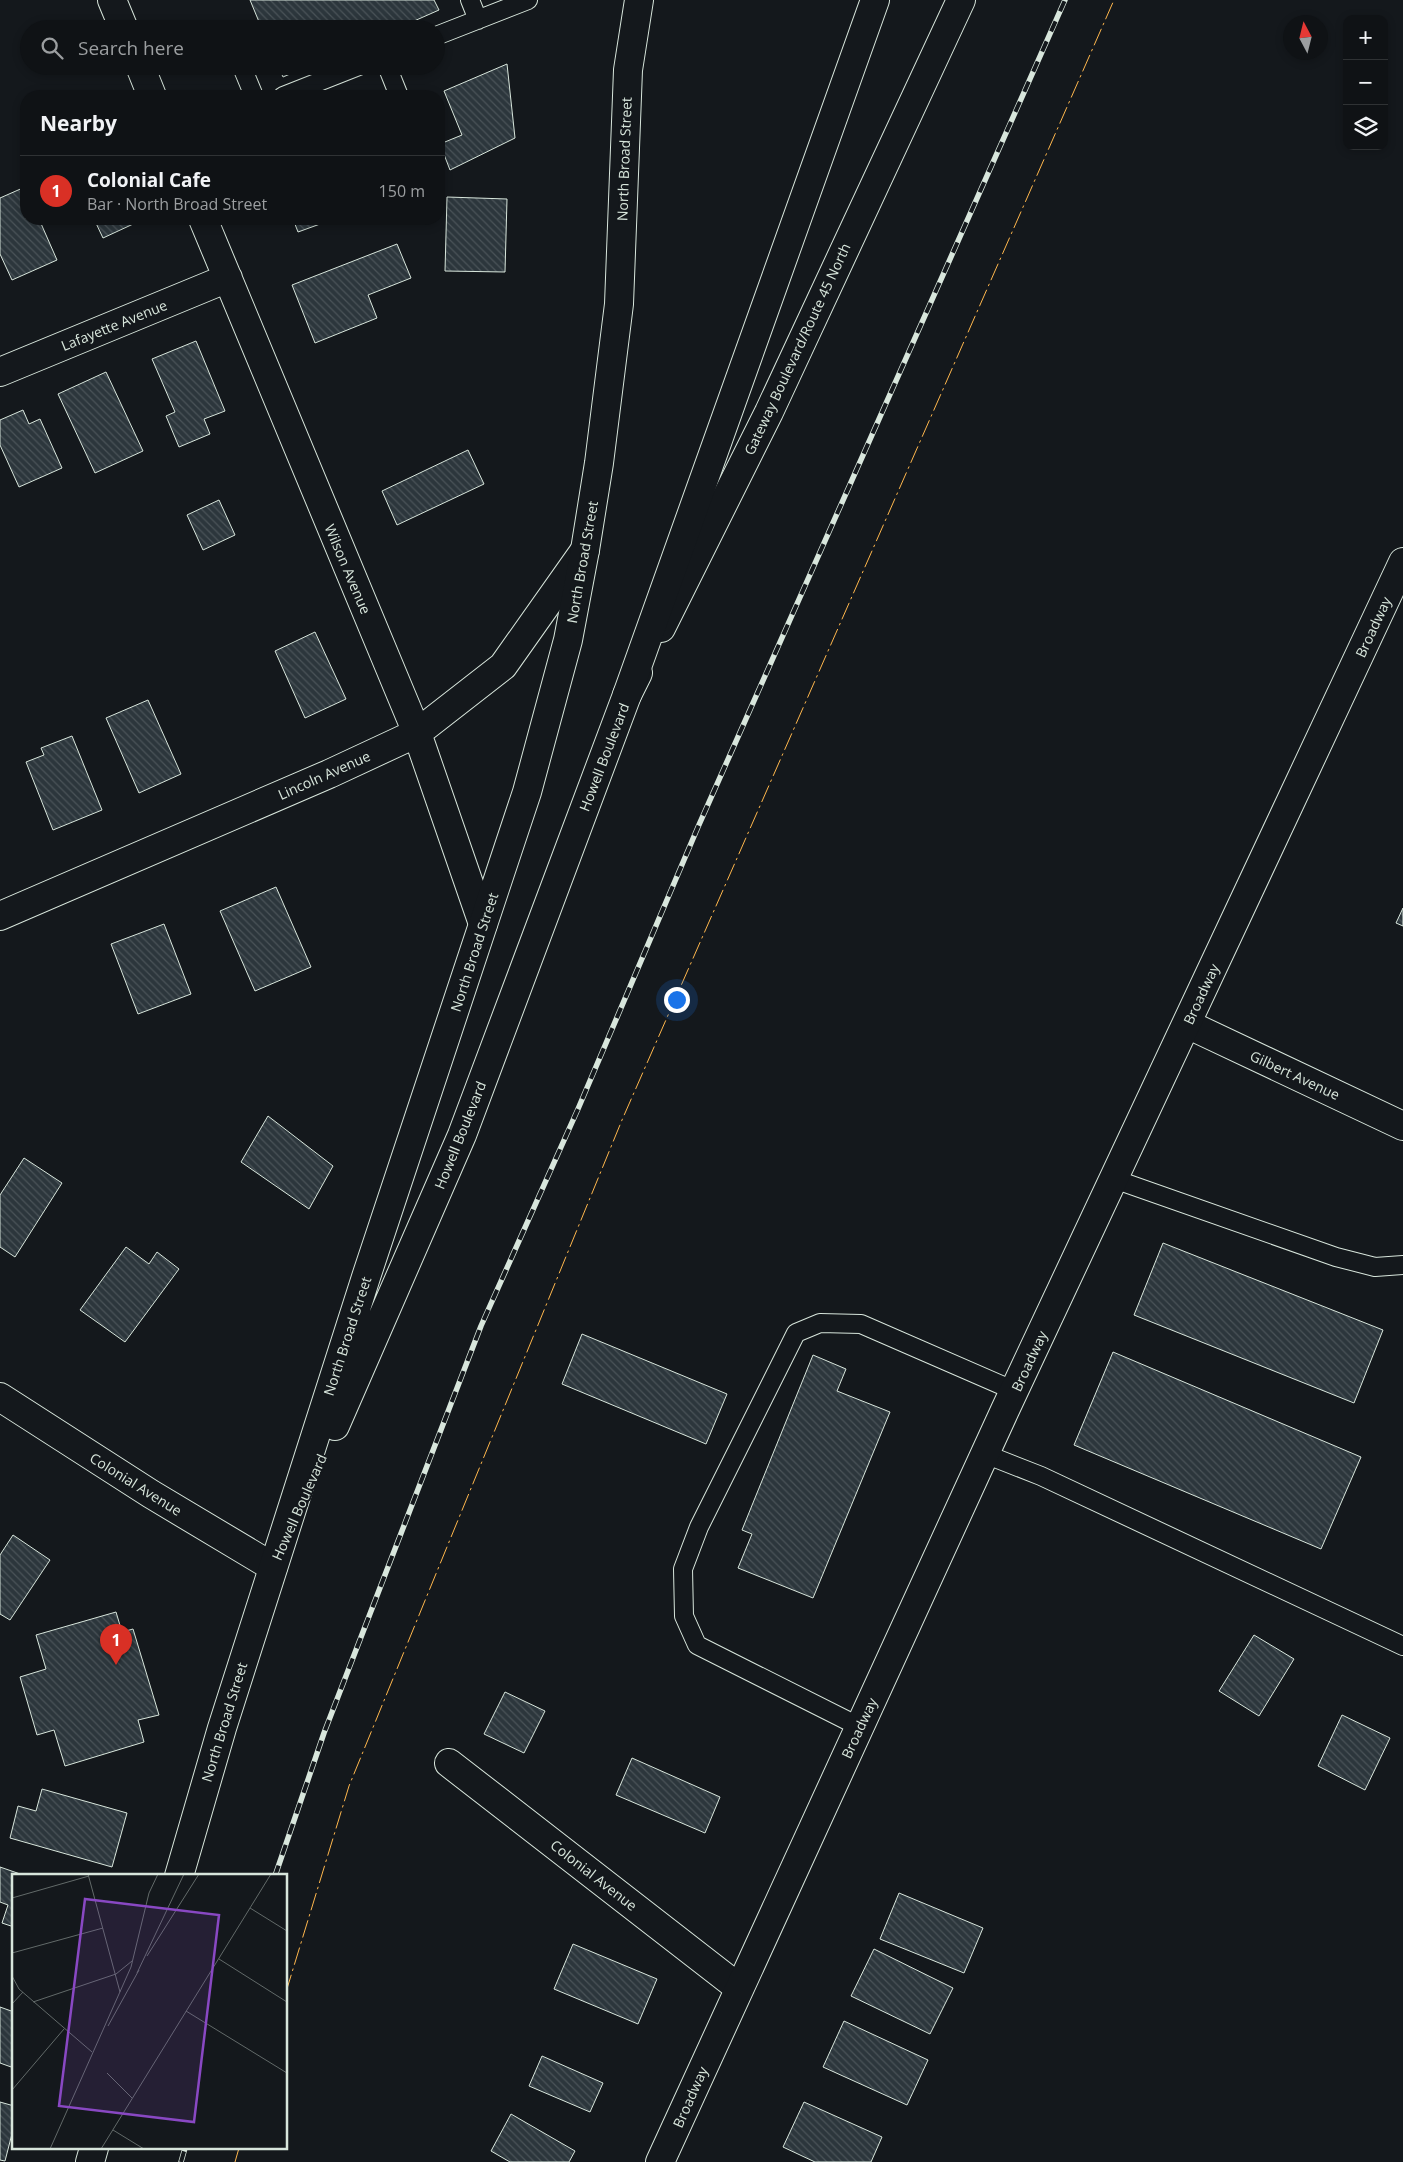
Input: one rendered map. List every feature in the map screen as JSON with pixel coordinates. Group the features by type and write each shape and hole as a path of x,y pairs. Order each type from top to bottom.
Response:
{"main road":[{"path":"112,0 120,20"},
{"name":"North Broad Street","path":"180,1874 222,1728 367,1274 527,792 568,640 599,463 618,304 628,70 639,0"},
{"path":"627,695 875,0"},
{"name":"Gateway Boulevard/Route 45 North","path":"627,695 769,412 960,0"},
{"path":"144,75 150,90"},
{"name":"Wilson Avenue","path":"206,225 417,733 483,924"},
{"name":"Lafayette Avenue","path":"0,372 228,278"},
{"name":"Lincoln Avenue","path":"0,916 329,774 417,733 503,666 585,550"},
{"name":"Broadway","path":"660,2162 985,1454 1403,562"},
{"name":"Howell Boulevard","path":"273,1567 462,1135 627,695"},
{"name":"Gilbert Avenue","path":"1187,1024 1403,1126"},
{"name":"Colonial Avenue","path":"0,1397 151,1494 273,1567"},
{"name":"Colonial Avenue","path":"449,1763 739,1988"}],"lane":[{"path":"470,0 478,20"},
{"path":"445,33 528,0"},
{"path":"245,75 252,90"},
{"path":"298,90 336,75"},
{"path":"391,75 397,90"},
{"path":"1114,1180 1336,1257 1375,1267 1403,1265"},
{"path":"860,1727 697,1645 684,1616 683,1569 699,1527 796,1333 820,1323 861,1324 1015,1391"},
{"path":"985,1454 1040,1476 1403,1646"}],"building":[{"path":"250,0 434,0 439,10 416,20 258,20"},
{"path":"507,64 515,138 450,170 445,157 445,142 462,135 445,91"},
{"path":"20,189 20,225 42,225 57,260 12,280 0,254 0,198"},
{"path":"447,197 507,199 505,272 445,271"},
{"path":"97,225 131,225 103,238"},
{"path":"295,225 317,225 298,232"},
{"path":"397,244 411,278 368,295 377,318 315,343 292,285"},
{"path":"196,341 225,411 204,419 210,434 179,447 166,416 175,412 152,359"},
{"path":"106,372 143,451 95,473 58,394"},
{"path":"23,410 29,424 40,419 62,468 19,487 0,445 0,420"},
{"path":"468,450 484,484 397,525 382,491"},
{"path":"219,500 235,535 203,550 187,515"},
{"path":"315,632 346,699 305,718 275,651"},
{"path":"148,700 181,774 139,793 106,718"},
{"path":"72,736 102,810 53,830 26,762 44,755 41,748"},
{"path":"276,887 311,967 255,991 220,911"},
{"path":"1403,908 1403,926 1396,923"},
{"path":"164,924 191,994 138,1014 111,944"},
{"path":"268,1116 333,1166 309,1209 241,1162"},
{"path":"24,1158 62,1183 15,1257 0,1247 0,1195"},
{"path":"1163,1243 1383,1330 1354,1403 1134,1315"},
{"path":"126,1247 149,1264 157,1252 179,1269 125,1342 80,1310"},
{"path":"582,1334 727,1394 706,1444 562,1384"},
{"path":"1113,1352 1361,1457 1321,1549 1074,1445"},
{"path":"813,1355 846,1369 837,1391 890,1412 813,1598 738,1568 752,1534 742,1530"},
{"path":"13,1535 50,1560 10,1620 0,1614 0,1555"},
{"path":"116,1612 122,1632 133,1629 159,1715 138,1720 144,1742 65,1766 54,1730 37,1735 20,1677 46,1669 36,1635"},
{"path":"1254,1635 1294,1659 1259,1716 1219,1691"},
{"path":"505,1692 545,1711 524,1753 484,1734"},
{"path":"1342,1715 1390,1738 1365,1790 1318,1766"},
{"path":"632,1758 720,1797 705,1833 616,1795"},
{"path":"42,1789 127,1813 112,1867 10,1838 18,1806 36,1811"},
{"path":"0,1867 20,1874 12,1874 12,1926 2,1923 8,1905 0,1902"},
{"path":"899,1893 983,1928 964,1973 880,1939"},
{"path":"573,1944 657,1979 638,2024 554,1989"},
{"path":"874,1949 953,1988 930,2034 851,1996"},
{"path":"0,2007 12,2011 12,2067 0,2063"},
{"path":"844,2021 928,2060 907,2105 823,2067"},
{"path":"542,2056 603,2083 590,2112 529,2086"},
{"path":"0,2102 12,2105 12,2134 5,2161 0,2160"},
{"path":"804,2102 882,2137 871,2162 815,2162 783,2147"},
{"path":"511,2114 575,2151 569,2162 510,2162 491,2151"}],"railway":[{"path":"276,1874 324,1733 481,1326 578,1109 698,827 1065,0"},
{"path":"181,2162 184,2150"}],"power":[{"path":"288,1985 349,1786 622,1120 1114,0"},
{"path":"235,2162 238,2150"}],"place":[{"name":"Colonial Cafe","path":"116,1665"}]}
